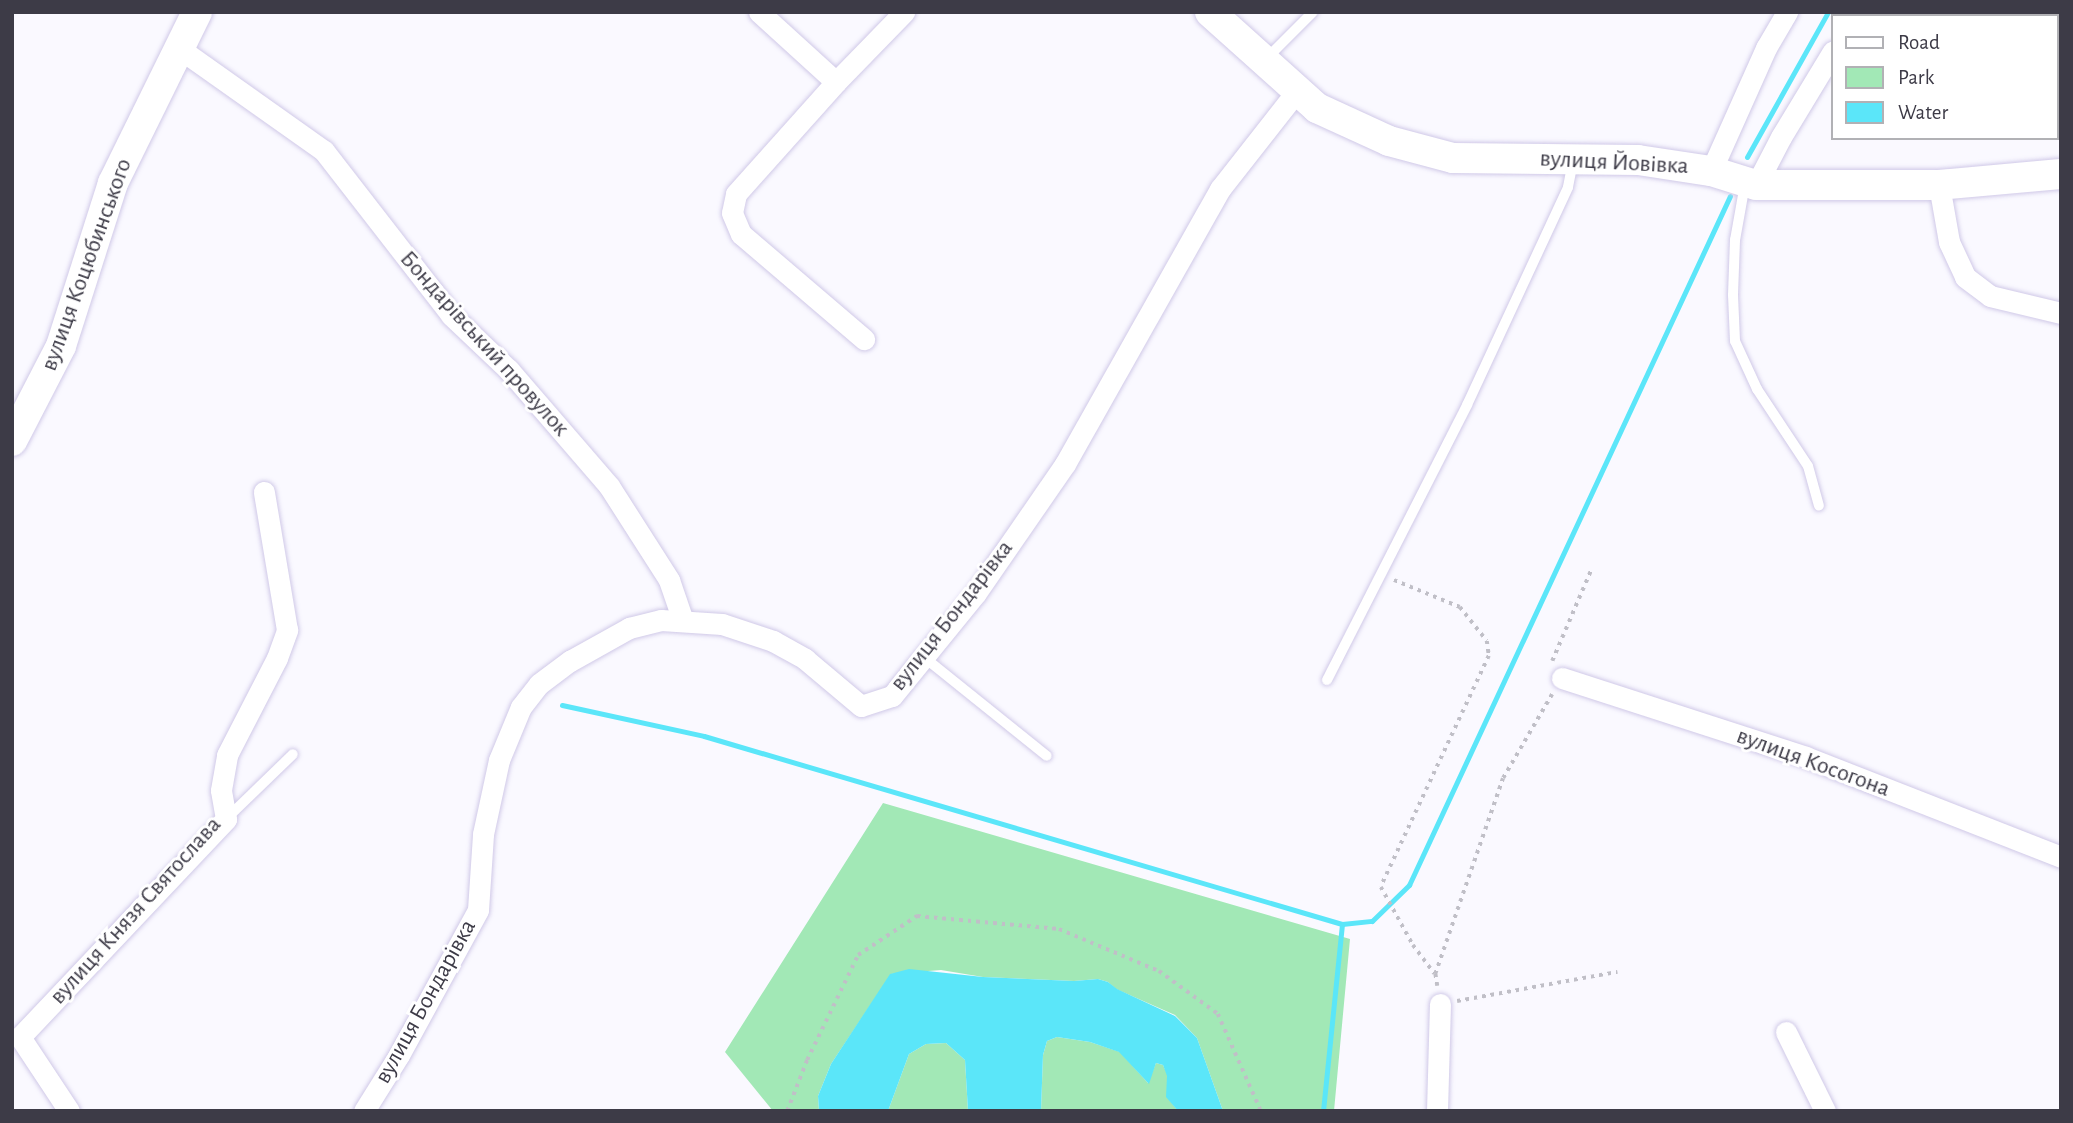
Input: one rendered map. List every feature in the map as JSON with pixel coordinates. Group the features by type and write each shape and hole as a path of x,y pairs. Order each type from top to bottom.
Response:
{"street":[{"name":"вулиця Коцюбинського","path":"12,441 61,346 113,183 197,12"},
{"path":"759,12 836,82"},
{"path":"864,339 741,234 732,213 736,194 836,82 904,12"},
{"name":"вулиця Йовівка","path":"1210,12 1296,92 1348,124 1422,152 1453,158 1574,158 1673,163 1751,183 1939,184 2061,174"},
{"path":"1711,171 1766,48 1787,12"},
{"name":"Бондарівський провулок","path":"180,49 324,151 452,315 509,370 609,486 669,580 683,621"},
{"path":"1751,183 1832,53"},
{"name":"вулиця Бондарівка","path":"364,1111 399,1055 478,910 483,834 499,760 521,707 539,684 570,661 629,628 661,620 722,624 773,641 805,659 860,706 892,696 976,593 1065,464 1220,189 1296,92"},
{"path":"1939,184 1950,242 1965,276 1990,296 2061,313"},
{"name":"вулиця Князя Святослава","path":"69,1111 16,1035 226,819 221,790 227,755 277,658 287,630 264,492"},
{"name":"вулиця Косогона","path":"1562,678 1806,757 2061,857"},
{"path":"1437,1111 1440,1004"},
{"path":"1786,1032 1825,1111"}],"lane":[{"path":"1264,61 1313,12"},
{"path":"1327,680 1501,332 1568,187 1574,158"},
{"path":"1751,183 1735,240 1732,295 1735,341 1757,388 1808,466 1819,506"},
{"path":"925,658 1047,756"},
{"path":"226,819 293,754"}],"path":[{"path":"1435,974 1503,778 1562,678 1551,663 1591,570"},
{"path":"1381,575 1460,607 1487,641 1489,656 1381,887 1410,940 1435,974 1440,1004 1617,972"},
{"path":"787,1111 807,1060 858,955 917,916 1059,929 1159,971 1218,1014 1261,1111"}],"green space":[{"path":"883,803 1350,939 1334,1111 1223,1111 1197,1038 1175,1015 1116,989 1108,982 1098,979 1074,981 983,977 941,970 891,974 831,1064 818,1096 819,1111 773,1111 725,1052"},
{"path":"1057,1037 1090,1042 1120,1052 1148,1083 1156,1063 1163,1065 1168,1076 1167,1097 1178,1111 1041,1111 1043,1055 1047,1041"},
{"path":"946,1043 965,1060 968,1111 888,1111 909,1054 926,1044"}],"water":[{"path":"909,969 983,977 1074,981 1098,979 1108,982 1117,989 1175,1016 1197,1038 1223,1111 1178,1111 1166,1097 1167,1076 1163,1065 1156,1063 1149,1084 1119,1052 1090,1042 1057,1037 1047,1041 1043,1055 1041,1111 968,1111 965,1060 946,1043 926,1044 909,1054 888,1111 819,1111 818,1096 831,1064 890,974"}],"waterway":[{"path":"1747,157 1828,12"},
{"path":"562,705 704,736 1342,924 1372,921 1409,885 1730,196"},
{"path":"1323,1111 1342,924"}]}
